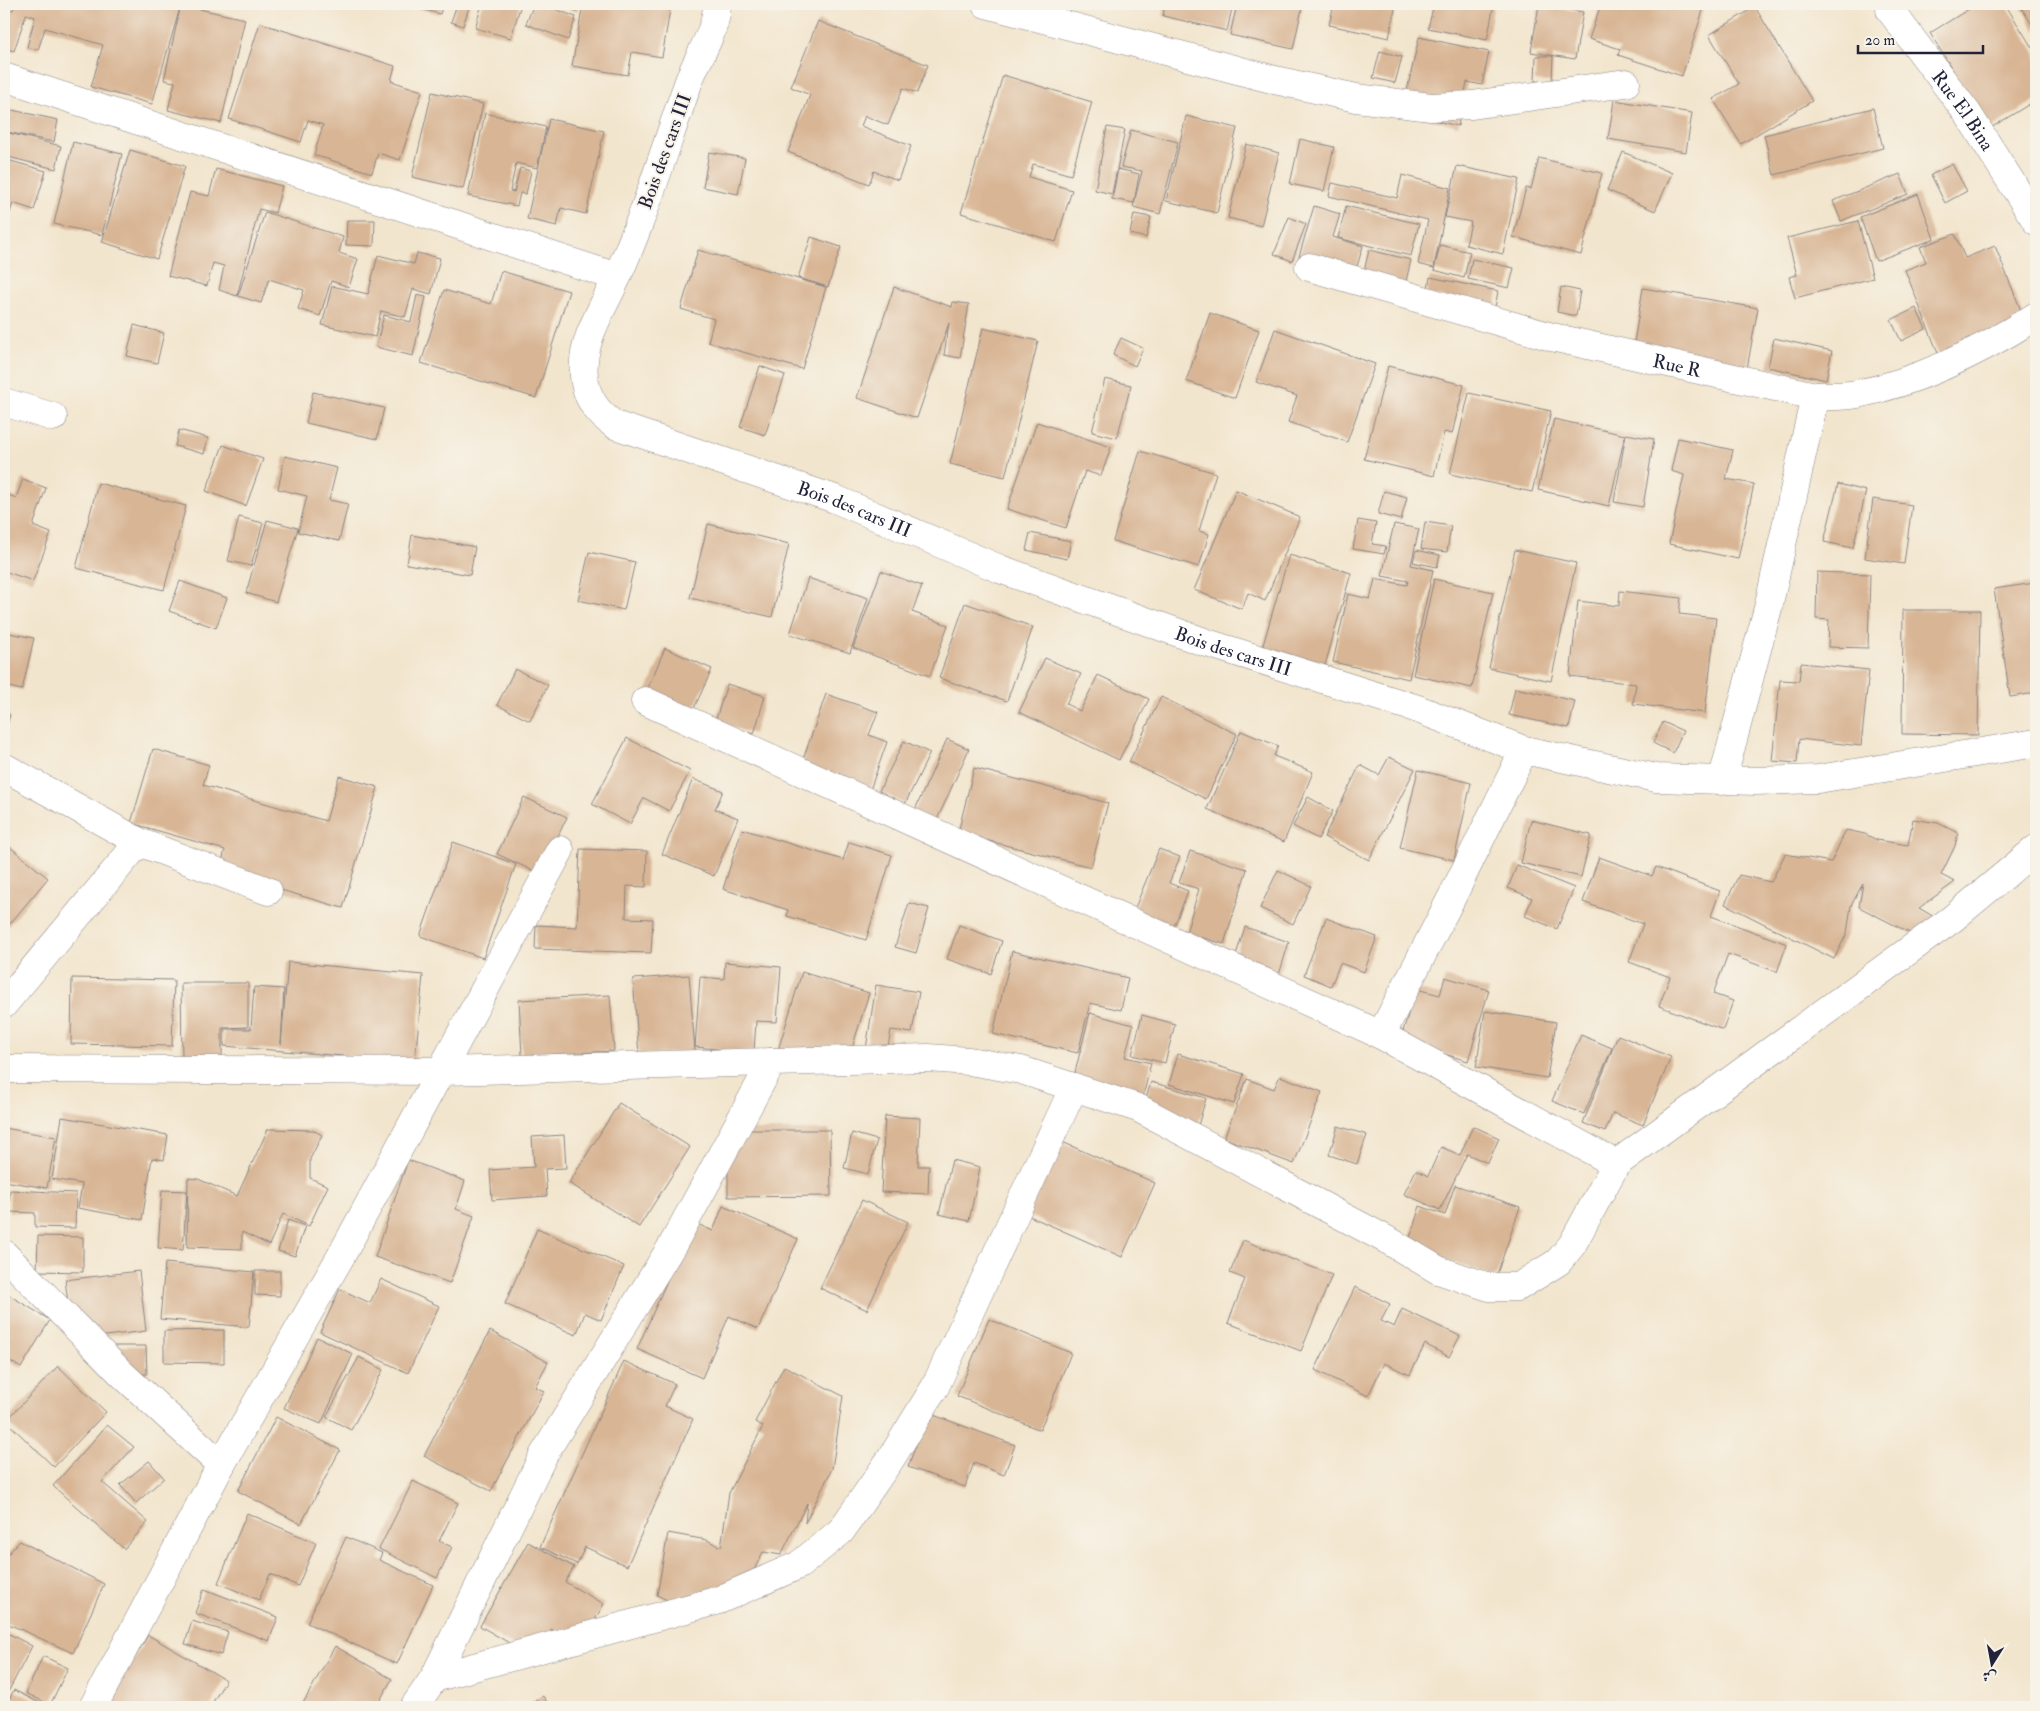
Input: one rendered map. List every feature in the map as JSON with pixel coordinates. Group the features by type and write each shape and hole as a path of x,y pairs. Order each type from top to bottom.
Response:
{"street":[{"name":"Bois des cars III","path":"717,4 708,38 691,77 617,277 597,316 584,359 584,377 597,411 615,425 835,499 1018,576 1207,643 1415,708 1524,750 1656,778 1722,781 1818,779 2036,744"},
{"path":"986,4 1276,80 1356,98 1431,107 1472,105 1626,83"},
{"name":"Rue El Bina","path":"1889,6 1968,114 2036,221"},
{"path":"4,77 617,277"},
{"name":"Rue R","path":"1309,266 1552,337 1814,396 1855,394 1913,379 1975,352 2036,316"},
{"path":"1722,781 1768,608 1814,396"},
{"path":"4,402 53,417"},
{"path":"645,701 1381,1036 1616,1164"},
{"path":"1381,1036 1455,892 1524,750"},
{"path":"4,767 139,842 268,891"},
{"path":"4,1004 139,842"},
{"path":"4,1069 442,1071 539,1070 928,1058 969,1061 1021,1070 1138,1108 1382,1237 1438,1270 1489,1287 1518,1287 1558,1262 1572,1245 1616,1164 1952,919 2036,848"},
{"path":"93,1707 221,1465 341,1256 560,850"},
{"path":"414,1707 434,1678 544,1454 673,1244 772,1062"},
{"path":"434,1678 719,1600 799,1565 841,1531 892,1457 935,1388 1074,1087"},
{"path":"4,1254 122,1374 221,1465"}],"building":[{"path":"15,4 181,4 152,104 91,87 103,45 45,28 38,50 27,47 35,17 26,14 14,51 4,48 4,8 13,10"},
{"path":"402,4 443,4 440,14"},
{"path":"457,4 470,4 463,26 451,22"},
{"path":"482,4 521,4 511,38 475,28"},
{"path":"534,4 542,4 576,17 568,40 526,24"},
{"path":"554,4 579,4 577,11"},
{"path":"583,4 671,4 662,57 632,52 628,75 572,66"},
{"path":"1165,4 1233,4 1227,31 1163,16"},
{"path":"1237,4 1303,4 1293,49 1230,35"},
{"path":"1334,4 1396,4 1389,38 1329,25"},
{"path":"1434,4 1494,4 1487,40 1428,28"},
{"path":"1557,4 1583,4 1582,9"},
{"path":"1601,4 1705,4 1682,76 1618,55 1620,49 1589,39"},
{"path":"1977,4 2005,4 2036,54 2036,100 1989,129 1930,33"},
{"path":"2019,4 2036,4 2036,31"},
{"path":"181,5 245,19 221,123 168,110 175,82 164,80"},
{"path":"1539,5 1583,12 1575,59 1531,52"},
{"path":"1755,7 1812,101 1741,144 1713,99 1739,84 1709,35"},
{"path":"818,21 928,65 917,93 903,88 888,125 865,116 861,126 911,146 898,180 874,171 869,184 788,152 810,95 791,87"},
{"path":"260,23 395,66 391,81 422,91 400,160 378,153 372,173 314,155 323,125 308,120 301,142 229,119"},
{"path":"1419,37 1489,52 1482,85 1467,82 1458,126 1402,113"},
{"path":"1380,51 1402,57 1395,83 1373,78"},
{"path":"1536,56 1553,56 1552,82 1535,81"},
{"path":"1003,75 1092,102 1071,175 1033,164 1029,177 1072,190 1056,242 961,213"},
{"path":"432,92 483,104 463,189 412,177"},
{"path":"1614,100 1692,113 1686,152 1608,139"},
{"path":"1873,108 1883,148 1774,175 1764,135"},
{"path":"12,110 58,120 54,142 7,132"},
{"path":"485,113 546,127 537,168 516,163 510,191 514,192 520,168 531,171 526,194 520,193 517,206 468,196"},
{"path":"1186,116 1237,128 1217,213 1166,201"},
{"path":"549,119 604,131 586,214 561,208 557,226 527,219"},
{"path":"1107,127 1125,130 1112,194 1095,190"},
{"path":"1131,130 1178,142 1160,214 1133,207 1142,171 1121,167"},
{"path":"9,133 61,146 56,169 4,156"},
{"path":"1300,139 1334,147 1324,191 1290,184"},
{"path":"73,142 122,154 102,235 54,224"},
{"path":"1246,144 1279,153 1261,226 1228,218"},
{"path":"130,150 185,166 157,259 102,242"},
{"path":"709,152 745,158 738,194 703,187"},
{"path":"1623,152 1672,173 1655,211 1607,190"},
{"path":"1539,158 1602,173 1581,255 1513,237 1526,188 1531,189"},
{"path":"4,159 46,171 34,210 13,203 7,222 4,221"},
{"path":"1952,164 1967,191 1945,203 1931,175"},
{"path":"1457,166 1519,179 1503,254 1466,245 1471,222 1445,217"},
{"path":"216,169 282,186 275,213 259,209 237,296 219,290 224,266 213,263 207,286 168,276 190,192 209,196"},
{"path":"1118,169 1139,174 1134,203 1112,199"},
{"path":"1900,174 1908,194 1841,221 1833,201"},
{"path":"1402,175 1450,188 1434,268 1418,264 1428,220 1329,196 1332,183 1397,198"},
{"path":"1918,194 1934,239 1876,261 1860,217"},
{"path":"1314,206 1340,214 1333,237 1363,246 1353,280 1297,263"},
{"path":"1346,206 1419,224 1411,256 1338,238"},
{"path":"265,212 343,237 339,253 358,259 349,287 331,281 320,316 298,309 304,290 269,279 261,303 238,296"},
{"path":"1134,214 1151,217 1146,238 1130,234"},
{"path":"1289,217 1306,224 1292,261 1274,254"},
{"path":"347,220 375,220 374,246 346,245"},
{"path":"1858,221 1873,278 1795,298 1789,277 1797,275 1787,238"},
{"path":"1955,234 1965,258 1995,246 2029,330 1942,363 1905,270 1926,262 1920,247"},
{"path":"811,237 841,247 828,287 798,278"},
{"path":"1440,245 1470,252 1464,278 1434,270"},
{"path":"698,250 826,287 802,369 708,342 714,319 681,309"},
{"path":"1369,250 1411,260 1403,294 1361,284"},
{"path":"417,253 440,258 431,294 413,289 405,317 381,311 375,337 322,325 332,286 368,294 378,255 414,264"},
{"path":"1472,259 1514,268 1509,288 1468,279"},
{"path":"501,271 569,291 536,398 421,363 444,290 491,304"},
{"path":"1430,277 1498,291 1495,308 1427,294"},
{"path":"894,287 952,307 953,302 969,304 960,358 944,355 949,323 917,418 857,398"},
{"path":"1561,287 1580,291 1576,316 1557,312"},
{"path":"1643,288 1758,308 1746,374 1632,355"},
{"path":"417,295 426,297 413,356 376,347 384,315 411,322"},
{"path":"1916,308 1926,329 1901,341 1891,320"},
{"path":"1210,313 1259,330 1235,398 1186,381"},
{"path":"134,325 164,333 157,363 127,356"},
{"path":"983,328 1038,341 1005,477 950,464"},
{"path":"1275,329 1375,364 1347,442 1288,422 1297,396 1256,382"},
{"path":"1121,338 1143,348 1135,366 1113,355"},
{"path":"1774,338 1832,351 1826,380 1768,367"},
{"path":"760,366 785,375 765,435 740,427"},
{"path":"1388,366 1464,385 1452,434 1444,432 1434,476 1364,459"},
{"path":"1105,379 1131,385 1117,438 1092,432"},
{"path":"313,392 384,408 377,439 306,423"},
{"path":"1469,393 1551,411 1532,492 1450,474"},
{"path":"1554,419 1625,435 1609,506 1538,490"},
{"path":"1037,422 1111,447 1101,476 1085,471 1066,528 1007,509"},
{"path":"179,430 208,438 204,454 175,446"},
{"path":"1626,434 1654,439 1643,507 1614,502"},
{"path":"1678,438 1733,450 1726,479 1754,484 1738,559 1669,544 1684,475 1671,471"},
{"path":"223,445 263,459 246,506 206,491"},
{"path":"1140,451 1216,473 1199,531 1209,534 1199,567 1113,541"},
{"path":"285,456 337,468 329,500 348,504 339,541 298,532 307,496 278,489"},
{"path":"23,479 46,488 33,526 51,533 33,581 4,571 4,493 16,498"},
{"path":"98,483 186,506 164,590 76,568"},
{"path":"1838,484 1866,491 1853,548 1824,542"},
{"path":"1236,490 1300,517 1265,601 1248,593 1242,609 1194,590"},
{"path":"1384,491 1407,497 1401,520 1378,514"},
{"path":"1873,499 1912,505 1904,564 1865,558"},
{"path":"239,517 263,523 251,566 228,561"},
{"path":"267,520 298,528 276,602 246,593"},
{"path":"1358,520 1376,523 1372,544 1386,546 1384,554 1353,549"},
{"path":"1425,522 1451,526 1447,552 1421,549"},
{"path":"708,524 789,544 772,617 690,598"},
{"path":"1394,524 1419,529 1411,565 1433,570 1409,679 1333,662 1348,594 1370,599 1375,579 1407,585 1408,581 1382,576"},
{"path":"1030,533 1071,541 1067,559 1026,550"},
{"path":"412,535 475,547 470,575 407,564"},
{"path":"1416,550 1440,555 1437,567 1413,562"},
{"path":"1515,550 1576,563 1551,681 1489,668"},
{"path":"589,552 635,562 624,610 578,600"},
{"path":"1289,555 1351,573 1324,669 1261,652"},
{"path":"881,571 922,586 912,612 948,625 930,676 853,648"},
{"path":"1817,572 1870,574 1868,648 1828,647 1829,620 1816,619"},
{"path":"808,578 868,598 850,653 790,634"},
{"path":"1434,579 1493,592 1472,688 1413,675"},
{"path":"180,581 227,598 216,628 169,611"},
{"path":"2035,583 2036,693 2010,697 1994,589"},
{"path":"1620,591 1681,598 1679,614 1716,618 1705,713 1633,704 1636,684 1570,676 1578,601 1619,606"},
{"path":"965,603 1033,627 1007,701 939,678"},
{"path":"1903,610 1980,610 1978,735 1902,734"},
{"path":"4,632 34,638 22,690 4,686"},
{"path":"665,648 712,669 691,715 645,695"},
{"path":"1045,658 1081,674 1066,704 1080,711 1098,675 1149,699 1119,760 1019,712"},
{"path":"1801,663 1869,670 1861,746 1799,739 1797,763 1772,761 1780,680 1799,681"},
{"path":"515,669 548,685 530,721 497,705"},
{"path":"727,684 765,696 754,734 715,722"},
{"path":"1515,688 1575,701 1569,728 1509,715"},
{"path":"826,694 878,712 869,735 887,742 870,790 801,765"},
{"path":"1161,697 1237,734 1206,799 1129,762"},
{"path":"4,714 10,715 4,736"},
{"path":"1663,722 1683,731 1673,753 1653,743"},
{"path":"1241,731 1278,746 1274,756 1313,772 1284,842 1207,809"},
{"path":"627,738 690,771 669,811 644,798 630,824 592,804"},
{"path":"947,739 969,749 936,822 914,812"},
{"path":"904,741 930,753 905,804 879,791"},
{"path":"153,749 209,765 203,785 326,821 339,776 378,787 343,908 219,872 225,850 131,823"},
{"path":"1389,757 1415,769 1369,860 1324,837 1360,765 1379,775"},
{"path":"974,768 1108,803 1091,867 958,833"},
{"path":"1418,770 1471,783 1454,860 1400,848"},
{"path":"693,779 723,791 715,809 738,818 714,876 662,854"},
{"path":"524,797 567,817 540,874 497,854"},
{"path":"1308,797 1333,811 1318,839 1293,826"},
{"path":"1913,819 1938,823 1958,833 1955,846 1941,875 1955,882 1919,908 1936,918 1914,935 1859,907 1863,883 1851,906 1847,933 1834,959 1725,904 1739,875 1771,882 1785,854 1831,862 1846,830 1865,834 1877,840 1908,845"},
{"path":"1531,820 1591,835 1581,877 1521,863"},
{"path":"742,829 843,860 849,842 892,855 866,940 787,916 788,910 723,889"},
{"path":"4,842 48,878 4,931"},
{"path":"453,842 516,864 483,958 420,936"},
{"path":"580,849 647,851 646,887 627,886 626,918 653,919 651,953 535,949 536,925 577,927"},
{"path":"1159,849 1180,857 1169,883 1188,891 1170,937 1130,920"},
{"path":"1190,851 1247,869 1224,944 1186,933 1199,889 1179,883"},
{"path":"1599,857 1652,876 1656,867 1720,891 1711,916 1787,944 1777,972 1728,954 1713,994 1733,1001 1723,1030 1659,1006 1670,977 1629,962 1643,924 1583,902"},
{"path":"1517,865 1574,888 1557,929 1525,916 1532,898 1508,888"},
{"path":"1278,870 1311,886 1293,924 1260,908"},
{"path":"909,903 929,908 916,953 895,947"},
{"path":"1326,918 1377,937 1364,972 1340,963 1331,986 1304,975"},
{"path":"959,925 1002,941 991,974 947,959"},
{"path":"1245,927 1289,942 1278,978 1233,964"},
{"path":"1012,951 1128,978 1121,1010 1090,1003 1078,1053 993,1034"},
{"path":"288,962 423,975 415,1062 224,1046 224,1029 251,1029 254,987 284,989 281,1044"},
{"path":"725,962 781,967 777,1022 756,1021 754,1052 695,1047 700,977 724,979"},
{"path":"802,972 869,993 845,1071 778,1050"},
{"path":"689,975 695,1051 639,1055 633,979"},
{"path":"1445,977 1489,990 1468,1061 1400,1041 1416,989 1440,995"},
{"path":"72,978 174,980 172,1046 71,1044"},
{"path":"181,983 248,983 248,1027 222,1028 222,1059 182,1059"},
{"path":"876,985 919,992 912,1033 891,1030 887,1052 866,1049"},
{"path":"610,995 614,1051 522,1056 519,1000"},
{"path":"1485,1011 1556,1022 1547,1078 1476,1067"},
{"path":"1090,1013 1133,1025 1125,1057 1151,1063 1142,1101 1072,1084"},
{"path":"1142,1015 1175,1024 1165,1063 1132,1055"},
{"path":"1581,1035 1612,1048 1584,1114 1552,1101"},
{"path":"1618,1035 1671,1057 1643,1125 1613,1113 1605,1132 1583,1123"},
{"path":"1178,1054 1244,1074 1234,1104 1169,1084"},
{"path":"1280,1076 1322,1092 1294,1164 1224,1138 1247,1079 1274,1089"},
{"path":"1151,1082 1206,1098 1197,1129 1142,1112"},
{"path":"619,1103 690,1147 639,1227 569,1183"},
{"path":"885,1116 920,1118 918,1166 929,1166 928,1194 881,1192"},
{"path":"62,1117 168,1135 164,1160 152,1158 142,1220 78,1208 82,1184 52,1179"},
{"path":"1338,1126 1367,1135 1357,1164 1329,1155"},
{"path":"1473,1126 1499,1138 1488,1163 1467,1154 1440,1210 1404,1194 1416,1170 1428,1176 1441,1147 1460,1155"},
{"path":"4,1128 56,1137 47,1188 4,1181"},
{"path":"268,1129 313,1130 322,1135 310,1159 310,1178 328,1186 309,1226 283,1214 269,1245 242,1232 242,1249 187,1247 188,1178 198,1179 237,1196"},
{"path":"728,1130 830,1130 831,1196 728,1197"},
{"path":"852,1133 877,1140 868,1174 844,1168"},
{"path":"564,1135 566,1168 545,1169 547,1196 492,1200 490,1170 534,1167 532,1137"},
{"path":"1051,1137 1155,1183 1122,1257 1018,1211"},
{"path":"408,1160 465,1181 456,1209 474,1216 450,1283 375,1257"},
{"path":"952,1160 980,1167 969,1221 939,1214"},
{"path":"1455,1185 1520,1207 1496,1277 1407,1247 1420,1206 1445,1215"},
{"path":"10,1190 76,1193 75,1228 35,1227 35,1213 9,1212"},
{"path":"162,1190 187,1191 183,1250 158,1248"},
{"path":"862,1200 908,1222 867,1310 820,1288"},
{"path":"723,1206 798,1239 758,1329 729,1316 702,1378 637,1349 693,1222 713,1231"},
{"path":"288,1220 305,1226 295,1256 278,1251"},
{"path":"537,1229 624,1266 601,1320 585,1313 576,1335 505,1304"},
{"path":"38,1236 83,1237 83,1272 37,1271"},
{"path":"1243,1240 1332,1275 1301,1351 1228,1323 1245,1279 1230,1273"},
{"path":"165,1263 254,1272 249,1327 160,1319"},
{"path":"139,1271 146,1331 73,1340 65,1280"},
{"path":"255,1271 280,1271 280,1296 255,1295"},
{"path":"381,1279 439,1306 408,1373 320,1332 340,1289 370,1303"},
{"path":"1355,1287 1390,1304 1381,1321 1394,1327 1402,1309 1460,1336 1449,1357 1425,1344 1410,1375 1384,1363 1368,1396 1315,1370"},
{"path":"4,1292 50,1320 21,1368 4,1357"},
{"path":"989,1319 1071,1353 1040,1430 957,1396"},
{"path":"224,1330 224,1363 164,1362 164,1331"},
{"path":"490,1331 548,1362 535,1387 544,1391 491,1491 424,1456"},
{"path":"317,1337 353,1354 321,1424 284,1408"},
{"path":"113,1346 146,1346 147,1374 113,1374"},
{"path":"359,1357 383,1370 351,1430 326,1417"},
{"path":"624,1361 675,1384 665,1406 693,1419 627,1566 585,1547 577,1564 540,1547"},
{"path":"58,1366 106,1412 54,1467 6,1421"},
{"path":"784,1366 843,1396 832,1469 805,1523 807,1503 781,1555 763,1552 745,1588 681,1607 657,1595 668,1533 707,1540 721,1547 729,1493 763,1426 755,1422"},
{"path":"928,1413 1015,1445 1004,1475 974,1463 965,1487 908,1467"},
{"path":"276,1417 340,1450 301,1524 238,1491"},
{"path":"107,1425 134,1447 102,1482 148,1522 124,1549 53,1486"},
{"path":"149,1461 164,1478 136,1503 120,1485"},
{"path":"413,1481 458,1503 439,1541 452,1547 437,1578 379,1549"},
{"path":"247,1513 316,1543 298,1586 270,1574 259,1600 218,1583"},
{"path":"346,1537 382,1553 379,1560 433,1585 397,1664 307,1623"},
{"path":"20,1541 104,1584 73,1653 4,1622 4,1601 7,1595 4,1593 4,1558"},
{"path":"528,1542 574,1567 565,1582 604,1604 580,1645 551,1629 535,1658 480,1626"},
{"path":"204,1589 278,1617 269,1641 195,1613"},
{"path":"192,1621 228,1632 221,1655 185,1644"},
{"path":"4,1631 32,1646 4,1700"},
{"path":"148,1635 226,1680 210,1707 106,1707"},
{"path":"335,1646 392,1679 376,1707 301,1707"},
{"path":"43,1656 68,1668 50,1705 26,1693"},
{"path":"14,1690 42,1704 41,1707 5,1707"},
{"path":"543,1696 550,1707 525,1707"}]}
